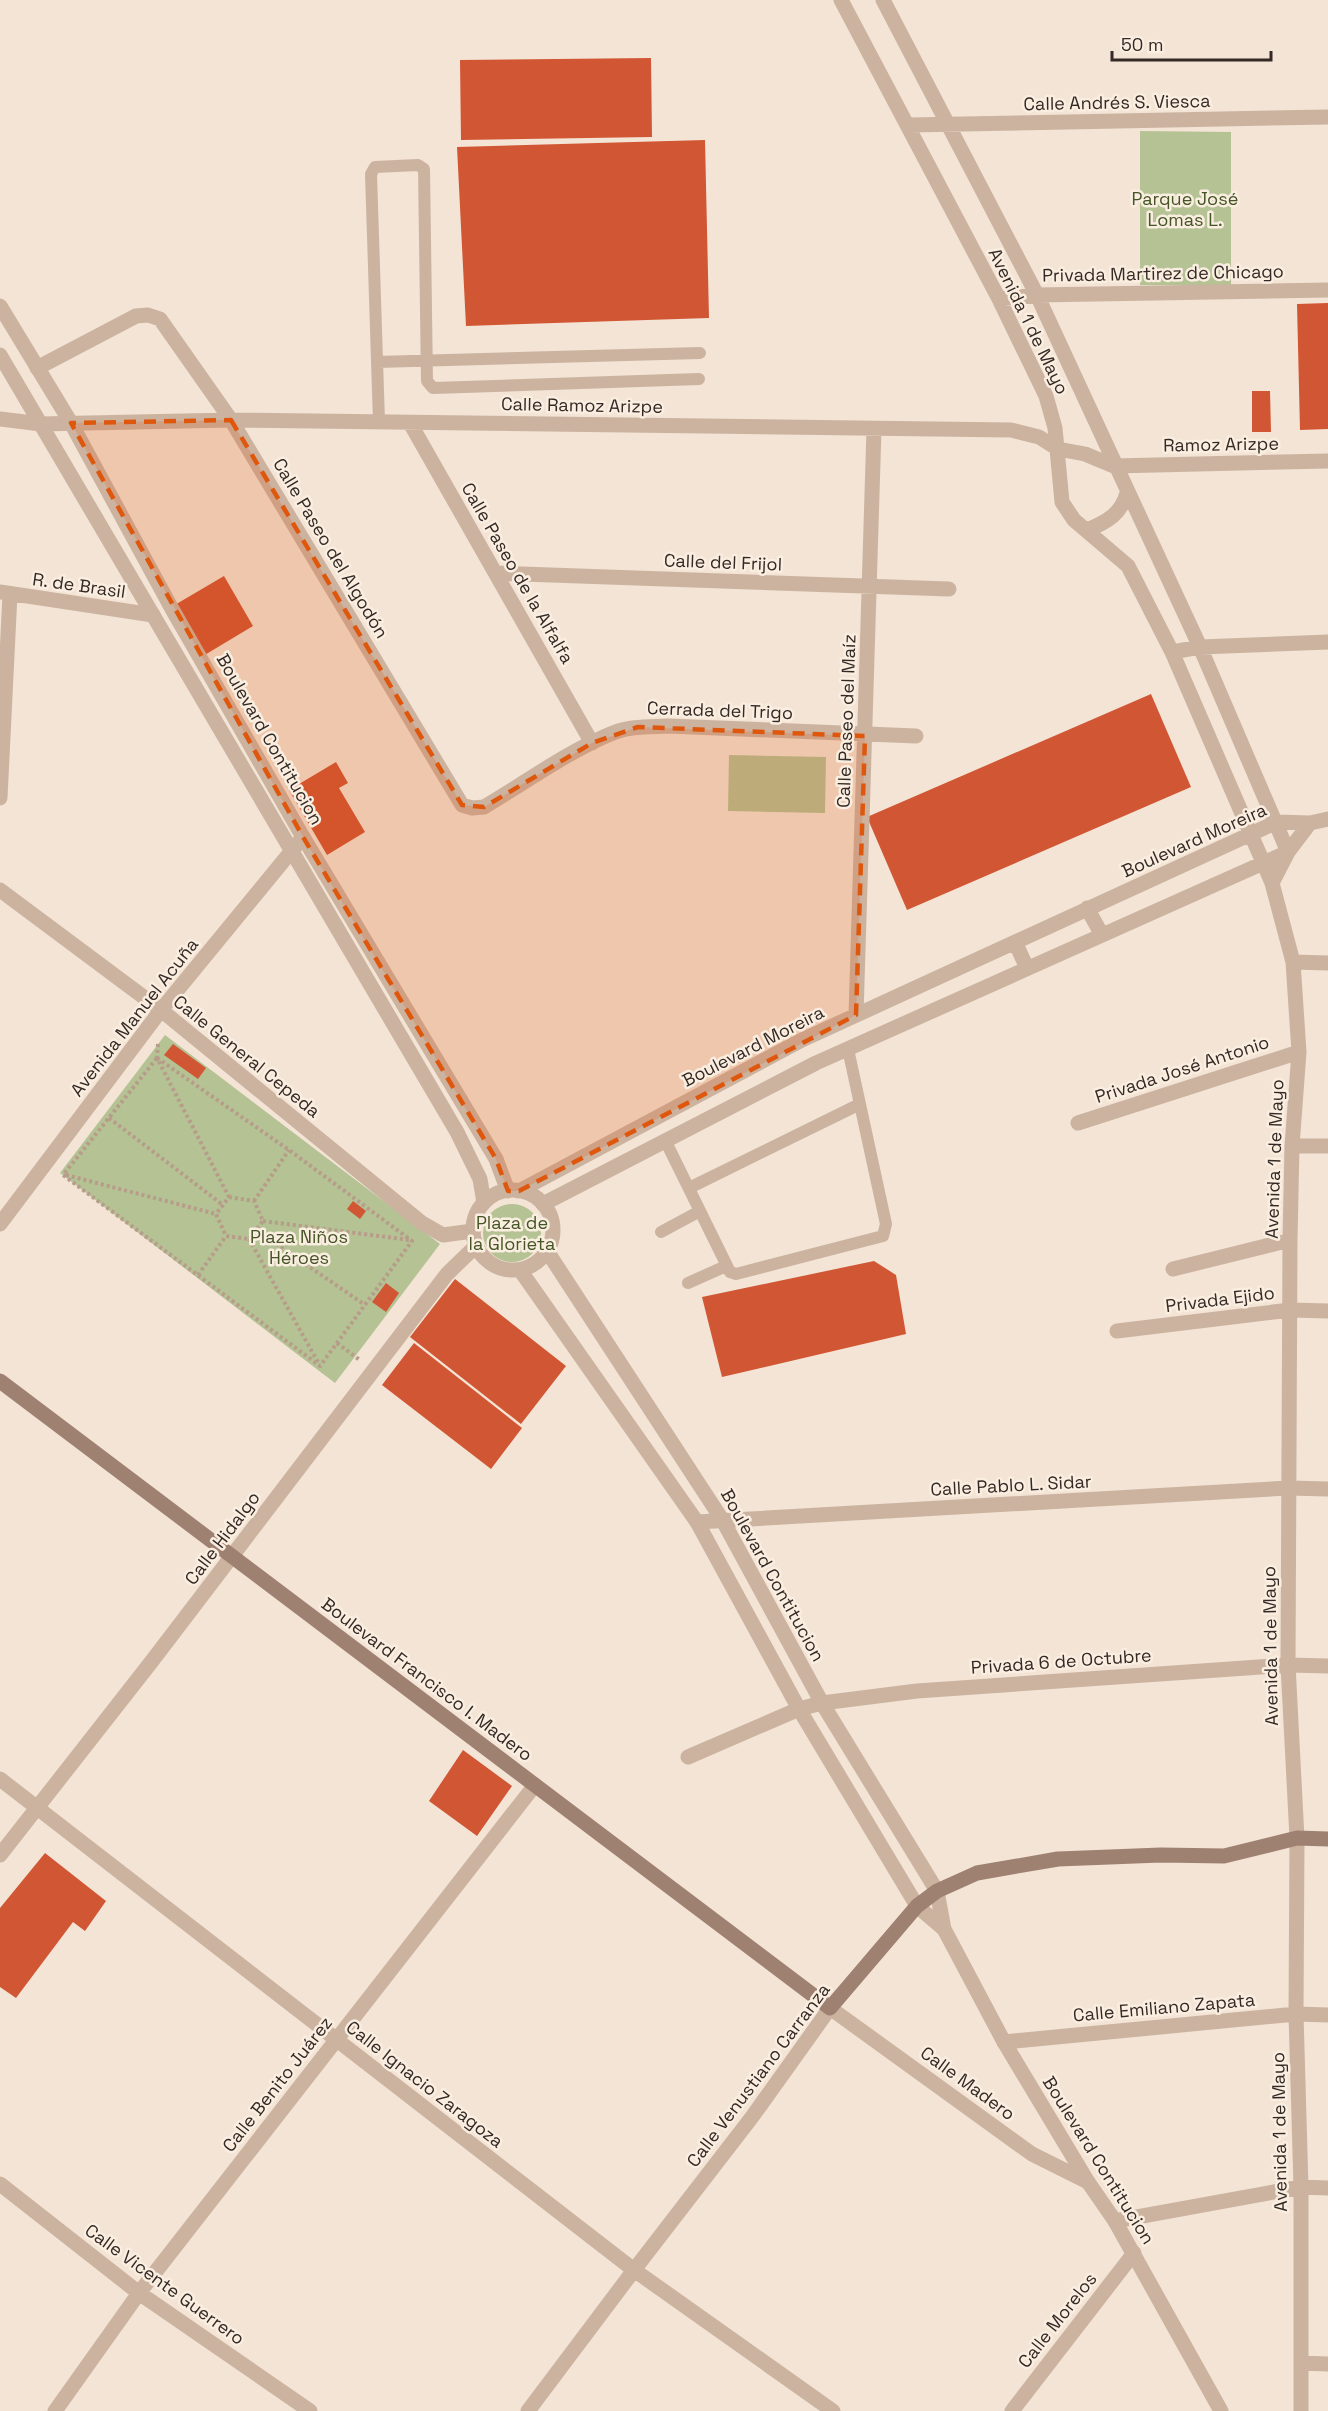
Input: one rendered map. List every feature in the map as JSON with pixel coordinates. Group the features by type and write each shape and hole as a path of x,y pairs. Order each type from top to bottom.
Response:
{"main road":[{"name":"Boulevard Francisco I. Madero","path":"0,1382 830,2008"},
{"name":"Calle Venustiano Carranza","path":"830,2008 917,1906 937,1891 977,1873 1058,1859 1104,1856 1224,1856 1297,1838 1328,1839"}],"street":[{"name":"Avenida 1 de Mayo","path":"841,0 999,299 1046,396 1058,449 1062,502 1074,520 1128,567 1172,652 1272,883 1293,962 1299,1052 1292,1146 1290,1240 1288,1665 1297,1838 1296,2014 1301,2187 1301,2411"},
{"name":"Avenida 1 de Mayo","path":"883,0 950,124 1037,295 1114,466 1200,647 1288,852"},
{"name":"Calle Andrés S. Viesca","path":"908,125 1328,117"},
{"name":"Privada Martirez de Chicago","path":"999,299 1037,295 1328,290"},
{"name":"Boulevard Contitucion","path":"0,306 71,423 172,609 303,837 514,1191"},
{"name":"Calle Paseo del Algodón","path":"37,368 136,316 148,315 160,319 231,420 462,805 472,808"},
{"name":"Boulevard Contitucion","path":"0,355 471,1157 480,1179 484,1203"},
{"name":"Calle Ramoz Arizpe","path":"0,419 41,424 231,420 1011,430 1039,437 1058,449 1085,454 1114,466"},
{"name":"Calle Paseo de la Alfalfa","path":"410,423 592,743"},
{"name":"Calle Paseo del Maíz","path":"856,1015 874,429"},
{"name":"Ramoz Arizpe","path":"1114,466 1328,461"},
{"path":"1087,530 1112,519 1123,506 1127,493"},
{"name":"Calle del Frijol","path":"496,573 949,589"},
{"name":"R. de Brasil","path":"5,593 153,615"},
{"path":"0,798 5,593"},
{"path":"1172,652 1200,647 1328,642"},
{"name":"Cerrada del Trigo","path":"472,808 484,807 614,732 638,727 668,726 865,736 916,736"},
{"name":"Boulevard Moreira","path":"514,1191 802,1041 1088,908 1277,822 1310,823 1328,819"},
{"path":"1272,883 1288,852 1310,823"},
{"name":"Avenida Manuel Acuña","path":"0,1224 161,1010 303,837"},
{"path":"543,1204 816,1063 1288,852"},
{"name":"Calle General Cepeda","path":"0,890 161,1010 422,1223 443,1235"},
{"path":"1088,908 1102,935"},
{"path":"1015,942 1027,968"},
{"path":"1293,962 1328,963"},
{"path":"802,1041 816,1063"},
{"name":"Privada José Antonio","path":"1078,1123 1299,1052"},
{"path":"1292,1146 1328,1146"},
{"path":"514,1191 532,1195 543,1204 551,1219 552,1235 547,1251 536,1263 520,1270 506,1270 483,1257 475,1238 476,1216 484,1203 495,1195 514,1191"},
{"path":"443,1235 475,1238"},
{"name":"Calle Hidalgo","path":"0,1855 232,1557 475,1238"},
{"path":"1173,1269 1290,1240"},
{"name":"Boulevard Contitucion","path":"547,1251 723,1521 822,1703 937,1891 944,1929 1004,2042 1088,2182 1134,2253 1221,2411"},
{"name":"Boulevard Contitucion","path":"520,1270 697,1522 799,1709 917,1906 944,1929"},
{"name":"Privada Ejido","path":"1117,1331 1290,1310 1328,1311"},
{"name":"Calle Pablo L. Sidar","path":"697,1522 1288,1488 1328,1489"},
{"name":"Privada 6 de Octubre","path":"799,1709 822,1703 917,1690 1288,1665 1328,1666"},
{"path":"688,1757 799,1709"},
{"name":"Calle Ignacio Zaragoza","path":"0,1779 633,2270 833,2411"},
{"name":"Calle Benito Juárez","path":"55,2411 139,2293 536,1785"},
{"name":"Calle Madero","path":"830,2008 1032,2154 1088,2182"},
{"name":"Calle Venustiano Carranza","path":"528,2411 633,2270 752,2118 830,2008"},
{"name":"Calle Emiliano Zapata","path":"1004,2042 1296,2014 1328,2015"},
{"name":"Calle Vicente Guerrero","path":"0,2184 139,2293 310,2411"},
{"path":"1115,2221 1301,2187 1328,2188"},
{"name":"Calle Morelos","path":"1012,2411 1134,2253"},
{"path":"1300,2363 1328,2364"}],"lane":[{"path":"379,422 371,174 375,167 418,165 424,169 427,381 433,388 699,379"},
{"path":"377,362 700,353"},
{"path":"665,1140 730,1272 736,1274 883,1236 886,1224 848,1049"},
{"path":"690,1188 860,1104"},
{"path":"661,1232 700,1211"},
{"path":"688,1283 726,1266"}],"path":[{"path":"161,1010 157,1058 230,1197"},
{"path":"63,1175 157,1058"},
{"path":"157,1058 290,1150 412,1241"},
{"path":"109,1118 223,1205"},
{"path":"254,1201 290,1150"},
{"path":"48,1160 63,1175 320,1366"},
{"path":"63,1175 216,1214"},
{"path":"230,1197 254,1201"},
{"path":"216,1214 230,1197"},
{"path":"254,1201 263,1221"},
{"path":"216,1214 226,1236"},
{"path":"263,1221 412,1241 443,1235"},
{"path":"249,1239 263,1221"},
{"path":"256,1230 365,1305"},
{"path":"198,1275 226,1236"},
{"path":"226,1236 249,1239"},
{"path":"249,1239 320,1366"},
{"path":"320,1366 412,1241"},
{"path":"337,1343 374,1371"}],"highlighted area":[{"path":"231,420 462,805 484,807 592,743 638,727 865,736 856,1015 519,1191 508,1191 496,1159 303,837 71,423"}],"green space":[{"name":"Parque José Lomas L.","path":"1140,131 1231,132 1231,285 1140,285"},
{"path":"729,755 826,757 825,813 728,811"},
{"name":"Plaza Niños Héroes","path":"165,1035 440,1244 335,1383 60,1173"},
{"name":"Plaza de la Glorieta","path":"512,1204 523,1206 536,1217 541,1233 539,1244 528,1257 512,1262 501,1260 488,1249 483,1233 485,1222 496,1209"}],"building":[{"path":"651,58 652,137 461,140 460,60"},
{"path":"705,140 709,318 466,326 457,147"},
{"path":"1328,303 1328,429 1300,430 1297,304"},
{"path":"1252,391 1270,391 1271,432 1252,432"},
{"path":"224,576 253,626 203,656 173,606"},
{"path":"1151,694 1191,787 907,910 867,817"},
{"path":"336,762 348,783 339,788 365,832 327,855 289,790"},
{"path":"173,1044 206,1068 198,1079 164,1055"},
{"path":"353,1201 366,1211 360,1219 347,1209"},
{"path":"874,1261 896,1275 906,1334 722,1377 702,1297"},
{"path":"455,1279 566,1366 521,1424 410,1337"},
{"path":"386,1283 399,1293 386,1312 372,1302"},
{"path":"414,1343 522,1428 491,1469 382,1385"},
{"path":"463,1750 512,1786 477,1836 429,1801"},
{"path":"45,1853 106,1901 85,1931 73,1922 16,1998 0,1987 0,1908"}]}
